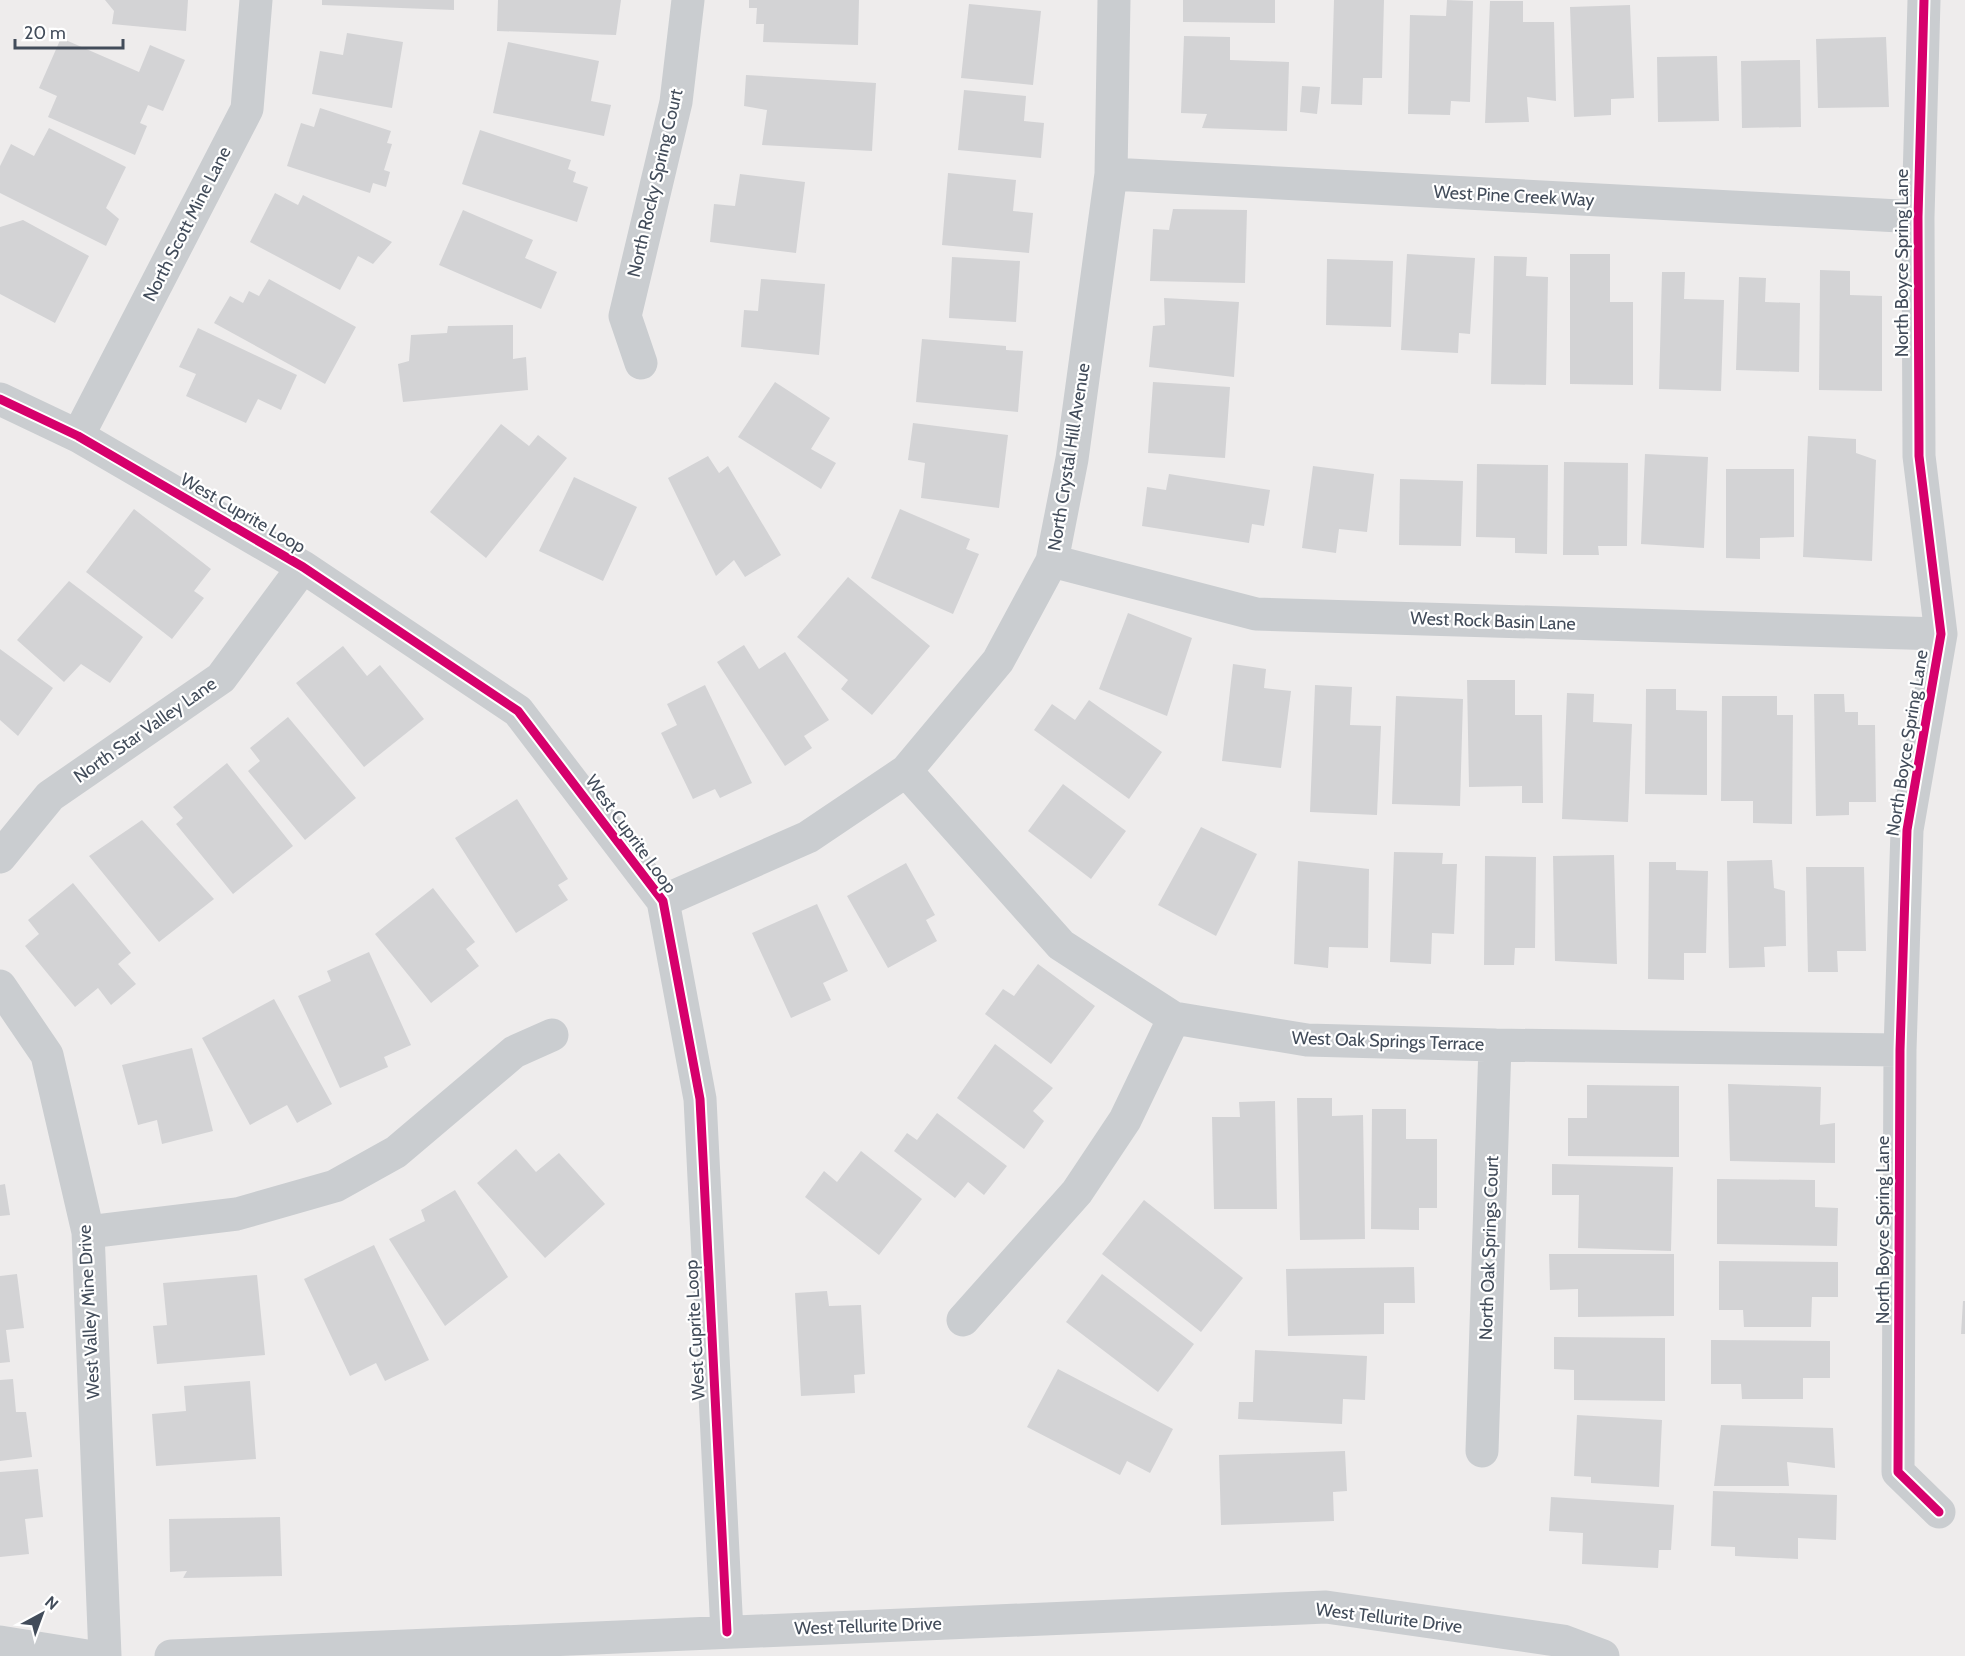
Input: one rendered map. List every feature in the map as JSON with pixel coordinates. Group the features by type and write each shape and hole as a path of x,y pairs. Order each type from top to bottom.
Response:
{"street":[{"name":"North Scott Mine Lane","path":"78,436 247,109 256,0"},
{"name":"North Rocky Spring Court","path":"641,363 625,316 676,102 688,0"},
{"name":"North Crystal Hill Avenue","path":"663,901 808,837 906,771 998,661 1052,561 1072,459 1110,174 1114,0"},
{"name":"North Boyce Spring Lane","path":"1924,0 1917,217 1919,456 1941,634 1908,830 1900,1050 1898,1472 1939,1512"},
{"name":"West Pine Creek Way","path":"1110,174 1917,217"},
{"name":"West Cuprite Loop","path":"0,399 78,436 303,567 518,711 663,901 700,1099 727,1632"},
{"name":"West Rock Basin Lane","path":"1052,561 1256,614 1941,634"},
{"name":"North Star Valley Lane","path":"0,857 50,796 221,678 303,567"},
{"name":"West Oak Springs Terrace","path":"906,771 1061,945 1174,1018 1306,1040 1495,1046 1900,1050"},
{"name":"West Valley Mine Drive","path":"0,986 47,1055 88,1232 105,1656"},
{"path":"963,1320 1077,1192 1125,1120 1174,1018"},
{"path":"88,1232 237,1214 334,1186 396,1152 514,1052 552,1035"},
{"name":"North Oak Springs Court","path":"1482,1451 1495,1046"},
{"name":"West Tellurite Drive","path":"171,1656 1326,1607 1574,1648 1603,1656"},
{"path":"0,1642 87,1656"}],"building":[{"path":"105,0 188,0 186,31 112,24 114,11"},
{"path":"322,0 454,0 454,10 322,5"},
{"path":"498,0 621,0 616,35 497,31"},
{"path":"749,0 859,0 858,45 763,42 764,24 756,24 757,8 749,8"},
{"path":"1183,0 1275,0 1275,23 1183,22"},
{"path":"1334,0 1384,0 1382,78 1363,78 1362,105 1331,104"},
{"path":"1447,0 1473,1 1470,102 1451,101 1450,115 1408,114 1410,15 1446,16"},
{"path":"1490,1 1523,1 1523,22 1554,22 1556,101 1527,97 1529,122 1485,123"},
{"path":"969,4 1041,11 1033,85 961,78"},
{"path":"1630,5 1634,98 1611,99 1611,115 1574,117 1570,7"},
{"path":"347,33 403,42 392,108 312,94 320,51 343,55"},
{"path":"1184,36 1230,37 1230,60 1289,62 1287,131 1202,128 1207,114 1181,113"},
{"path":"1886,37 1889,107 1818,108 1816,39"},
{"path":"61,38 139,72 150,45 185,60 163,111 148,105 140,123 147,126 135,155 48,117 57,96 39,88"},
{"path":"508,42 599,61 591,101 611,105 604,136 493,113"},
{"path":"1717,56 1719,121 1658,122 1657,57"},
{"path":"1800,60 1801,127 1742,128 1741,61"},
{"path":"746,75 876,83 872,151 762,145 767,110 744,106"},
{"path":"1302,86 1320,87 1317,114 1300,112"},
{"path":"964,90 1026,96 1024,121 1044,123 1041,158 958,150"},
{"path":"320,108 391,131 387,143 392,144 384,170 390,172 386,187 373,183 370,193 287,166 301,123 314,127"},
{"path":"49,128 126,167 106,208 119,219 106,246 0,193 0,166 11,144 34,156"},
{"path":"480,130 571,160 568,169 576,172 573,182 588,187 577,222 462,184"},
{"path":"948,173 1016,180 1013,211 1033,213 1029,253 942,245"},
{"path":"740,174 805,182 796,253 710,242 714,204 735,206"},
{"path":"275,193 298,205 303,195 392,242 373,264 358,256 340,290 250,242"},
{"path":"1173,209 1247,210 1245,283 1150,281 1153,229 1169,230"},
{"path":"463,210 533,240 525,258 557,272 541,309 439,265"},
{"path":"23,220 89,256 55,323 0,294 0,227"},
{"path":"1407,254 1475,258 1470,334 1459,333 1458,353 1401,350"},
{"path":"1570,254 1610,254 1610,302 1633,302 1633,385 1570,384"},
{"path":"1494,256 1527,257 1526,276 1548,277 1546,385 1491,384"},
{"path":"952,257 1020,261 1016,322 949,318"},
{"path":"1327,259 1393,261 1391,327 1326,325"},
{"path":"1820,270 1850,271 1850,295 1882,296 1882,391 1819,390"},
{"path":"1662,272 1685,272 1684,299 1724,300 1721,391 1659,389"},
{"path":"1739,277 1766,278 1765,302 1800,303 1799,372 1736,370"},
{"path":"269,279 356,327 325,384 214,323 230,296 243,303 249,291 259,296"},
{"path":"761,279 825,284 819,355 741,347 744,310 758,311"},
{"path":"1164,298 1239,302 1234,377 1149,367 1153,326 1165,325"},
{"path":"513,325 513,359 526,357 528,390 403,402 398,364 409,361 411,335 447,333 448,326"},
{"path":"198,328 297,375 281,410 258,399 246,423 186,396 196,374 179,367"},
{"path":"922,339 1006,346 1006,350 1023,351 1018,412 916,402"},
{"path":"775,382 830,418 811,449 836,463 821,489 738,437"},
{"path":"1153,382 1230,387 1225,458 1148,453"},
{"path":"913,423 1008,435 999,508 921,498 925,463 908,460"},
{"path":"501,424 529,446 538,435 567,458 486,558 430,512"},
{"path":"1808,436 1856,439 1856,453 1876,460 1872,561 1803,557"},
{"path":"1645,454 1708,457 1704,548 1641,544"},
{"path":"708,456 719,473 728,466 781,555 745,577 734,560 716,576 668,478"},
{"path":"1564,462 1628,463 1627,546 1598,546 1599,555 1563,555"},
{"path":"1477,464 1548,465 1547,554 1515,553 1515,538 1476,537"},
{"path":"1313,466 1374,474 1367,532 1339,529 1336,553 1302,548"},
{"path":"1726,469 1794,469 1794,537 1760,538 1760,559 1726,558"},
{"path":"1169,474 1270,490 1264,526 1252,524 1249,543 1142,526 1147,487 1166,490"},
{"path":"574,477 637,507 603,581 539,551"},
{"path":"1400,479 1463,481 1461,546 1399,545"},
{"path":"134,509 211,569 194,591 204,598 172,639 86,572"},
{"path":"900,509 970,539 966,549 979,554 953,614 871,578"},
{"path":"848,577 930,646 872,715 841,689 848,680 797,637"},
{"path":"69,581 143,637 110,683 81,664 64,682 17,640"},
{"path":"1128,613 1192,638 1167,716 1099,689"},
{"path":"744,645 759,669 785,652 829,720 804,736 812,748 785,766 717,662"},
{"path":"343,646 367,676 380,665 424,719 364,767 296,683"},
{"path":"0,649 53,688 18,736 0,720"},
{"path":"1233,664 1266,669 1264,688 1291,691 1281,768 1222,761"},
{"path":"1467,680 1515,680 1515,715 1542,715 1543,803 1522,803 1522,786 1469,787"},
{"path":"705,685 752,783 720,798 715,789 693,799 661,733 677,725 667,704"},
{"path":"1315,685 1352,687 1350,725 1381,726 1377,815 1310,812"},
{"path":"1646,689 1676,689 1676,710 1707,711 1707,795 1645,794"},
{"path":"1567,693 1594,694 1593,722 1632,724 1628,822 1562,819"},
{"path":"1814,694 1844,694 1845,712 1858,712 1858,725 1875,725 1876,802 1849,802 1849,815 1816,816"},
{"path":"1396,696 1463,699 1460,806 1392,804"},
{"path":"1722,696 1777,696 1777,715 1793,715 1792,824 1753,823 1753,801 1721,801"},
{"path":"1089,700 1162,752 1129,799 1034,730 1052,704 1075,720"},
{"path":"288,717 356,798 305,840 248,771 260,761 250,748"},
{"path":"227,763 293,846 233,894 176,824 183,818 173,807"},
{"path":"1063,784 1126,831 1091,879 1028,831"},
{"path":"517,799 568,879 558,885 568,900 516,933 455,838"},
{"path":"142,820 214,899 159,942 89,856"},
{"path":"1201,827 1257,854 1216,936 1158,905"},
{"path":"1394,852 1443,853 1442,864 1457,864 1454,934 1432,933 1431,964 1390,962"},
{"path":"1614,855 1617,964 1555,961 1553,856"},
{"path":"1485,856 1536,857 1535,948 1515,948 1514,965 1484,965"},
{"path":"1772,860 1774,888 1785,891 1786,946 1764,947 1765,967 1729,968 1727,861"},
{"path":"1298,861 1369,869 1368,948 1329,947 1328,968 1294,964"},
{"path":"1649,862 1676,862 1676,870 1708,871 1706,953 1684,953 1684,980 1648,979"},
{"path":"906,863 935,915 926,920 937,941 888,968 847,896"},
{"path":"1806,867 1864,867 1866,951 1837,951 1838,972 1808,972"},
{"path":"73,883 131,953 118,964 136,984 111,1005 98,988 75,1007 25,946 39,934 28,920"},
{"path":"433,888 475,942 466,949 479,966 431,1003 375,934"},
{"path":"817,904 848,971 823,983 831,1000 791,1018 752,933"},
{"path":"369,952 411,1045 384,1057 388,1067 340,1088 298,996 331,981 327,971"},
{"path":"1038,964 1095,1006 1051,1064 985,1014 1003,989 1014,996"},
{"path":"274,999 332,1104 297,1123 287,1105 250,1125 202,1038"},
{"path":"995,1044 1053,1088 1033,1111 1044,1121 1024,1149 957,1098"},
{"path":"192,1048 213,1131 162,1144 157,1120 138,1125 122,1065"},
{"path":"1728,1084 1821,1087 1820,1125 1835,1123 1835,1163 1730,1161"},
{"path":"1587,1085 1679,1086 1679,1157 1568,1156 1568,1118 1587,1118"},
{"path":"1297,1098 1332,1098 1332,1116 1363,1115 1365,1239 1300,1240"},
{"path":"1275,1101 1277,1209 1214,1209 1212,1117 1240,1117 1239,1102"},
{"path":"1372,1109 1406,1109 1406,1139 1437,1139 1437,1208 1419,1208 1419,1230 1371,1229"},
{"path":"937,1113 1007,1166 984,1195 968,1182 955,1198 894,1151 907,1133 917,1140"},
{"path":"516,1149 536,1172 559,1153 605,1204 545,1258 477,1183"},
{"path":"861,1151 922,1199 879,1255 805,1197 824,1171 837,1182"},
{"path":"1552,1164 1673,1167 1671,1251 1578,1248 1579,1195 1552,1195"},
{"path":"1717,1179 1815,1180 1815,1207 1838,1208 1837,1246 1717,1244"},
{"path":"5,1184 10,1215 0,1216 0,1185"},
{"path":"455,1190 508,1277 445,1326 389,1239 425,1221 421,1210"},
{"path":"1144,1200 1243,1278 1201,1332 1102,1254"},
{"path":"374,1245 429,1360 385,1381 376,1363 350,1376 304,1279"},
{"path":"1549,1254 1674,1254 1674,1316 1578,1317 1578,1289 1550,1290"},
{"path":"1719,1261 1838,1262 1838,1297 1812,1297 1811,1327 1744,1327 1743,1310 1719,1310"},
{"path":"1414,1267 1415,1303 1384,1303 1384,1334 1288,1336 1286,1269"},
{"path":"17,1274 24,1328 6,1330 10,1362 0,1363 0,1276"},
{"path":"1102,1274 1194,1344 1158,1392 1066,1322"},
{"path":"257,1275 265,1355 157,1364 153,1326 167,1325 163,1283"},
{"path":"827,1291 829,1306 861,1305 865,1374 854,1375 855,1393 801,1396 795,1293"},
{"path":"1963,1301 1965,1301 1965,1334 1961,1334"},
{"path":"1554,1337 1665,1338 1665,1401 1574,1400 1574,1370 1554,1369"},
{"path":"1711,1340 1830,1341 1830,1378 1803,1378 1803,1399 1742,1399 1741,1384 1711,1384"},
{"path":"1255,1350 1367,1356 1365,1400 1343,1399 1342,1424 1238,1419 1239,1402 1253,1402"},
{"path":"1058,1369 1173,1429 1150,1473 1127,1461 1120,1475 1027,1427"},
{"path":"13,1379 16,1412 26,1412 32,1457 0,1461 0,1380"},
{"path":"250,1381 256,1459 156,1466 152,1414 186,1411 184,1386"},
{"path":"1577,1415 1662,1420 1659,1487 1591,1483 1591,1477 1574,1476"},
{"path":"1721,1425 1833,1428 1835,1468 1787,1462 1789,1486 1714,1486"},
{"path":"1345,1451 1347,1491 1333,1492 1334,1521 1221,1525 1219,1455"},
{"path":"38,1469 43,1517 25,1519 29,1554 0,1557 0,1472"},
{"path":"1713,1491 1837,1495 1836,1540 1798,1538 1798,1559 1735,1556 1735,1547 1711,1546"},
{"path":"1551,1497 1674,1505 1671,1550 1659,1550 1658,1568 1582,1564 1583,1533 1549,1531"},
{"path":"280,1517 282,1576 183,1578 187,1571 170,1572 169,1519"}],"cycle path":[{"path":"1924,0 1918,217 1919,456 1941,634 1907,830 1900,1050 1898,1472 1939,1512"},
{"path":"0,399 78,436 303,567 518,711 663,901 700,1099 727,1632"}]}
